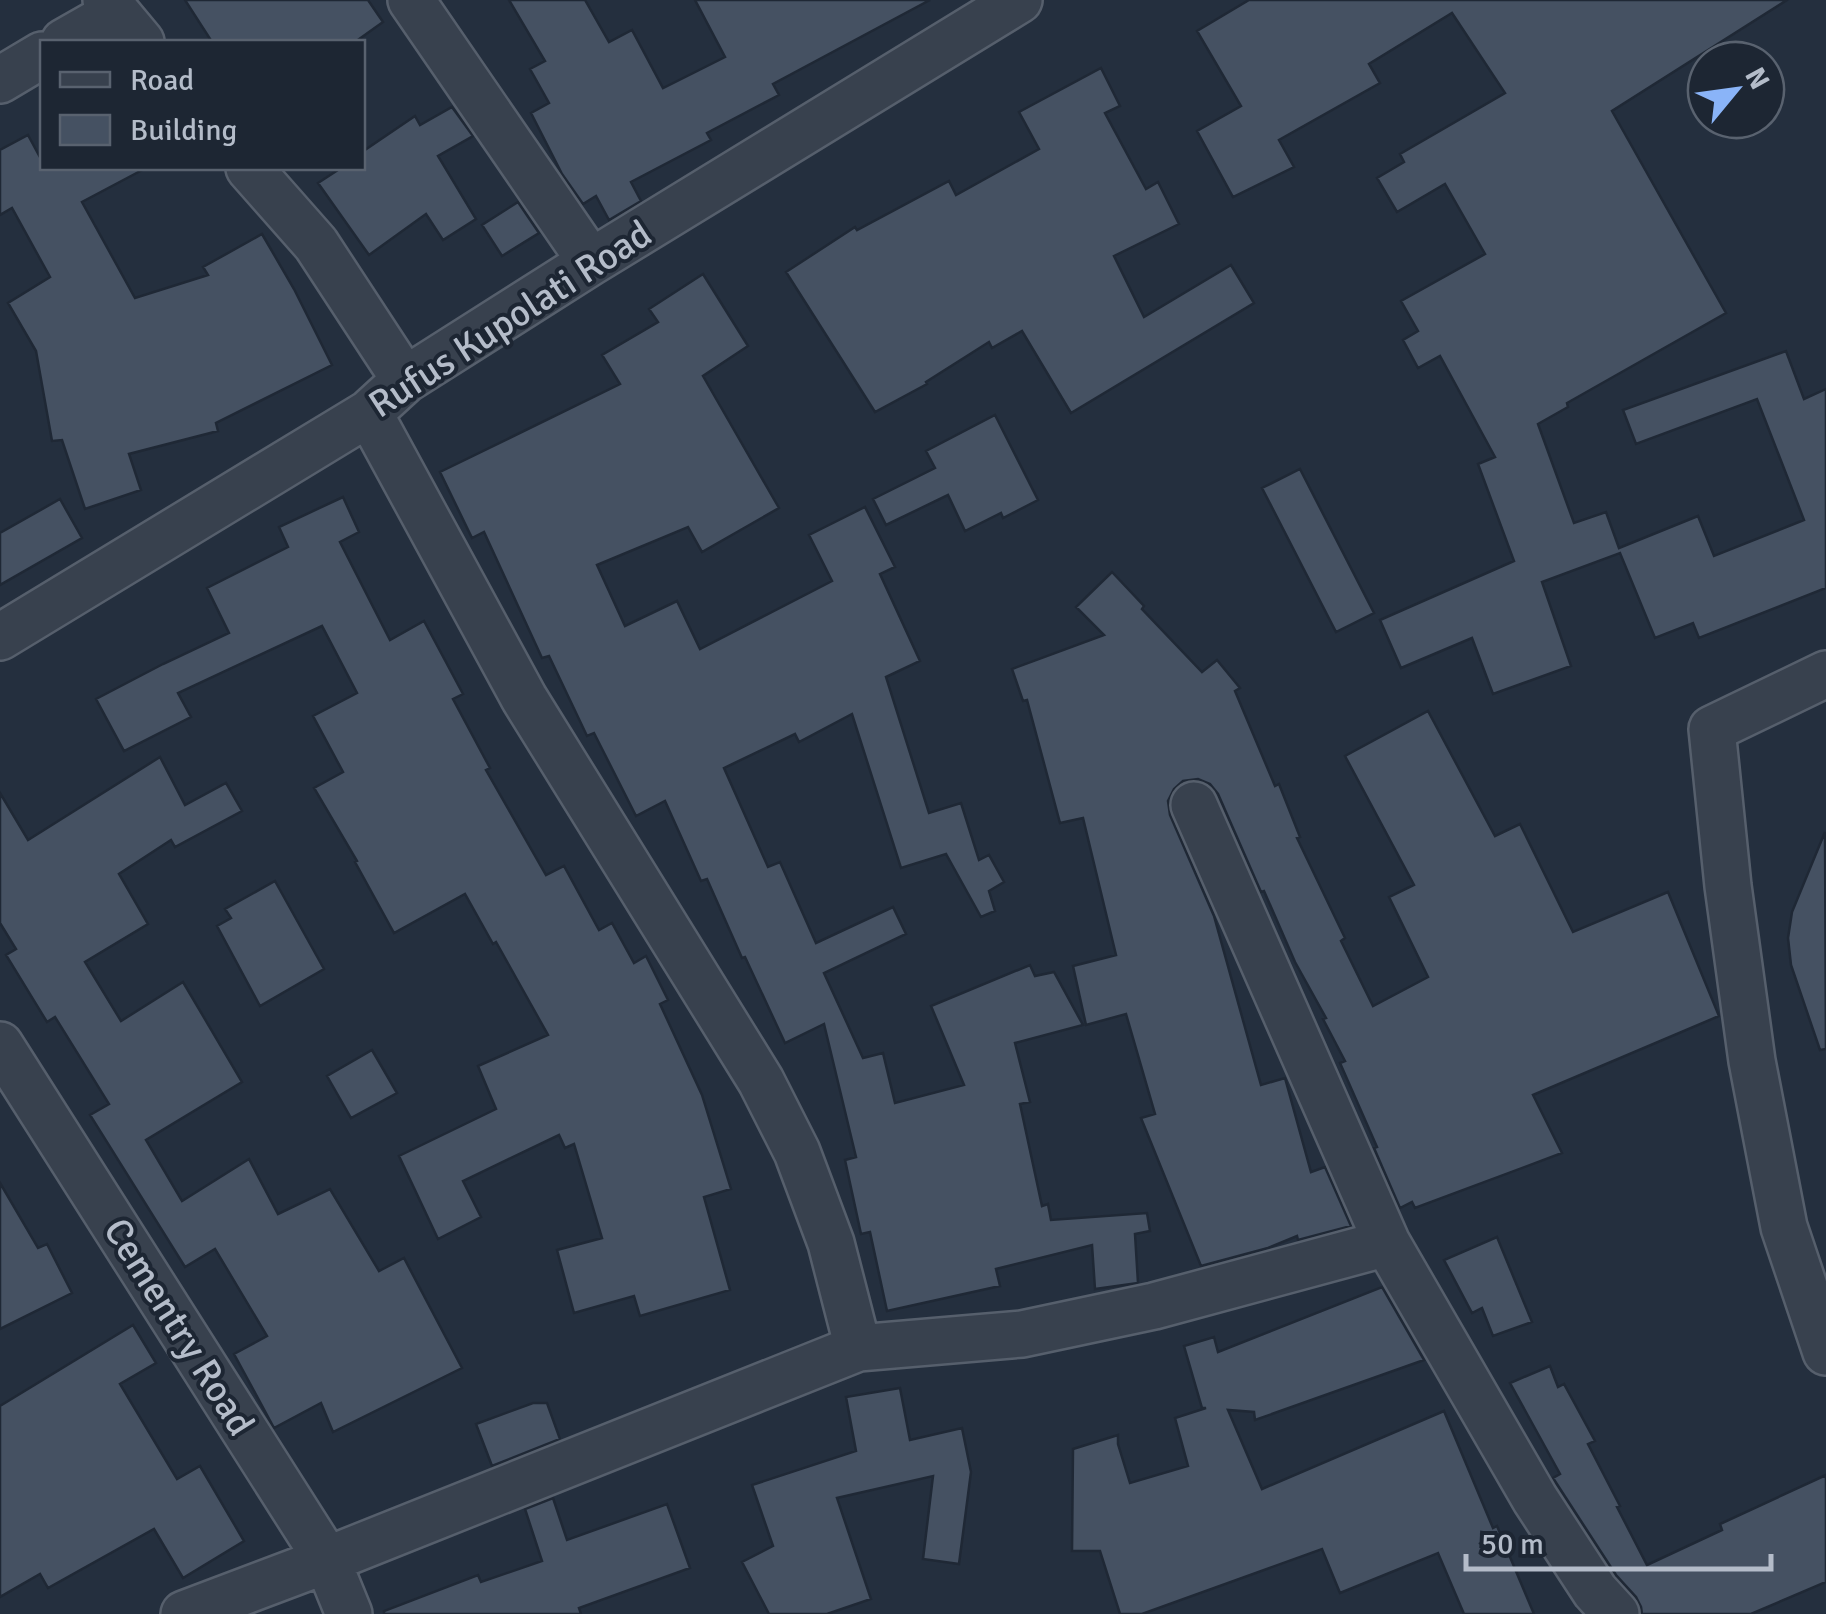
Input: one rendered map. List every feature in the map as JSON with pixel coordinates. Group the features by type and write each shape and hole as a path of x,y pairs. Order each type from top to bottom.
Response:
{"street":[{"path":"411,0 591,262"},
{"name":"Rufus Kupolati Road","path":"0,637 369,413 405,380 1019,0"},
{"path":"69,40 120,18"},
{"path":"0,80 40,56"},
{"path":"251,170 316,244 405,380"},
{"path":"369,413 524,698 761,1081 797,1152 831,1243 858,1348"},
{"path":"1826,674 1712,729 1752,1060 1784,1228 1826,1352"},
{"path":"1194,805 1387,1243 1535,1499 1595,1590 1616,1614"},
{"name":"Cementry Road","path":"0,1044 328,1560 349,1614"},
{"path":"184,1614 858,1348 1022,1334 1154,1306 1387,1243"}],"building":[{"path":"185,0 368,0 383,22 358,40 211,40"},
{"path":"509,0 585,0 609,42 632,30 663,88 725,57 695,0 930,0 773,84 779,95 707,133 711,140 631,182 641,201 609,220 596,196 583,204 562,174 531,113 549,103 530,69 545,61"},
{"path":"1249,0 1787,0 1724,40 1686,40 1686,64 1612,111 1726,313 1567,403 1568,407 1538,424 1574,523 1606,512 1619,548 1698,516 1714,556 1804,520 1757,399 1636,444 1623,410 1786,351 1804,399 1826,389 1826,588 1699,638 1693,623 1655,638 1620,553 1542,582 1571,666 1493,694 1472,638 1401,668 1380,620 1514,561 1478,464 1495,457 1440,356 1418,368 1403,340 1418,331 1401,301 1485,254 1445,184 1397,212 1377,178 1404,162 1400,154 1505,93 1452,13 1369,64 1380,83 1279,140 1294,167 1233,197 1197,131 1241,106 1197,31"},
{"path":"1101,68 1120,106 1105,113 1146,189 1158,182 1179,224 1114,256 1144,317 1231,265 1254,303 1071,413 1022,331 992,348 989,342 927,384 875,412 786,272 855,227 857,230 949,181 956,195 1039,149 1019,112"},
{"path":"452,107 473,136 438,156 476,219 443,240 426,214 369,255 318,183 338,170 365,170 365,150 415,116 420,125"},
{"path":"28,135 40,157 40,170 142,170 82,202 135,298 208,275 203,267 262,234 332,365 216,423 218,431 129,454 141,490 85,509 62,440 52,441 36,351 8,303 50,277 12,208 0,215 0,150"},
{"path":"518,202 539,233 502,256 482,225"},
{"path":"703,274 748,346 703,376 779,508 702,552 688,527 597,565 625,626 677,601 700,649 832,581 809,535 865,507 895,567 880,574 920,661 886,677 929,813 961,803 979,860 989,855 1004,882 989,891 995,911 981,917 946,854 901,868 852,714 799,742 795,734 724,768 768,867 780,862 816,943 893,907 906,934 824,973 863,1058 883,1053 895,1103 964,1085 931,1006 1030,965 1035,976 1054,972 1083,1025 1015,1043 1030,1102 1020,1104 1042,1206 1048,1204 1051,1220 1147,1213 1150,1231 1135,1234 1138,1283 1095,1289 1092,1245 996,1269 1000,1286 887,1311 870,1232 861,1234 845,1160 856,1157 824,1024 785,1043 707,879 701,881 665,801 636,816 594,733 587,736 549,656 542,658 484,532 472,538 440,472 620,384 602,355 658,322 649,309"},
{"path":"995,415 1038,500 965,531 948,495 886,525 873,499 935,468 926,451"},
{"path":"1300,469 1374,613 1336,632 1262,488"},
{"path":"343,497 359,532 340,542 390,640 424,621 463,694 453,699 490,768 486,770 546,875 564,866 599,930 612,923 634,963 646,956 668,1000 660,1004 702,1095 731,1189 704,1197 730,1290 640,1316 634,1296 574,1313 557,1250 602,1238 574,1144 565,1148 559,1135 463,1181 481,1217 438,1239 399,1156 496,1109 478,1066 548,1035 465,894 394,933 314,788 343,772 313,716 357,693 322,626 178,693 191,717 124,751 96,699 229,633 207,588 288,547 279,527"},
{"path":"60,499 82,538 0,585 0,533"},
{"path":"1112,572 1202,672 1217,660 1240,688 1235,691 1275,786 1279,784 1300,837 1297,838 1345,938 1341,941 1373,1006 1428,977 1389,897 1414,885 1345,756 1428,711 1495,836 1520,824 1573,932 1668,892 1719,1016 1533,1095 1562,1153 1415,1208 1412,1202 1400,1208 1340,1063 1345,1061 1264,891 1261,892 1218,794 1210,784 1198,779 1183,781 1168,801 1170,815 1214,916 1261,1085 1285,1078 1311,1172 1325,1167 1351,1226 1298,1240 1297,1236 1201,1266 1141,1118 1155,1114 1126,1014 1086,1025 1073,966 1116,955 1083,818 1060,823 1027,700 1023,701 1012,669 1104,635 1076,607"},
{"path":"160,757 185,805 226,783 242,811 175,847 171,840 119,874 148,924 85,962 121,1021 183,982 242,1082 146,1140 182,1201 249,1159 278,1214 330,1189 379,1271 404,1258 462,1368 333,1432 321,1403 274,1428 234,1354 267,1336 215,1249 185,1267 90,1115 109,1104 55,1017 47,1022 6,955 16,949 0,923 0,793 28,840"},
{"path":"1825,832 1826,1049 1820,1050 1791,965 1788,938 1792,912"},
{"path":"275,881 324,969 260,1006 217,926 231,918 225,909"},
{"path":"372,1050 397,1093 351,1118 327,1076"},
{"path":"0,1183 38,1248 47,1244 72,1293 0,1329"},
{"path":"1497,1237 1532,1322 1493,1336 1482,1308 1472,1313 1444,1260"},
{"path":"1382,1287 1424,1360 1255,1420 1254,1412 1228,1410 1262,1489 1444,1411 1534,1614 1464,1614 1438,1553 1340,1593 1322,1549 1142,1614 1120,1614 1100,1551 1072,1551 1073,1449 1118,1435 1130,1483 1188,1466 1175,1418 1206,1408 1202,1408 1184,1346 1214,1337 1218,1352"},
{"path":"133,1325 156,1363 120,1384 177,1479 200,1466 244,1541 183,1578 154,1529 48,1588 40,1574 0,1597 0,1406"},
{"path":"1550,1366 1558,1387 1564,1384 1595,1441 1588,1444 1647,1565 1722,1530 1720,1524 1826,1475 1826,1582 1751,1614 1642,1614 1636,1597 1616,1575 1553,1478 1560,1474 1510,1383"},
{"path":"900,1388 910,1440 962,1428 971,1472 959,1564 923,1559 933,1476 837,1498 871,1599 827,1614 769,1614 742,1562 773,1546 752,1485 856,1451 846,1397"},
{"path":"533,1403 547,1403 560,1439 492,1466 476,1424"},
{"path":"553,1498 567,1540 667,1504 690,1568 579,1608 581,1614 384,1614 478,1575 481,1582 542,1561 525,1509"}]}
